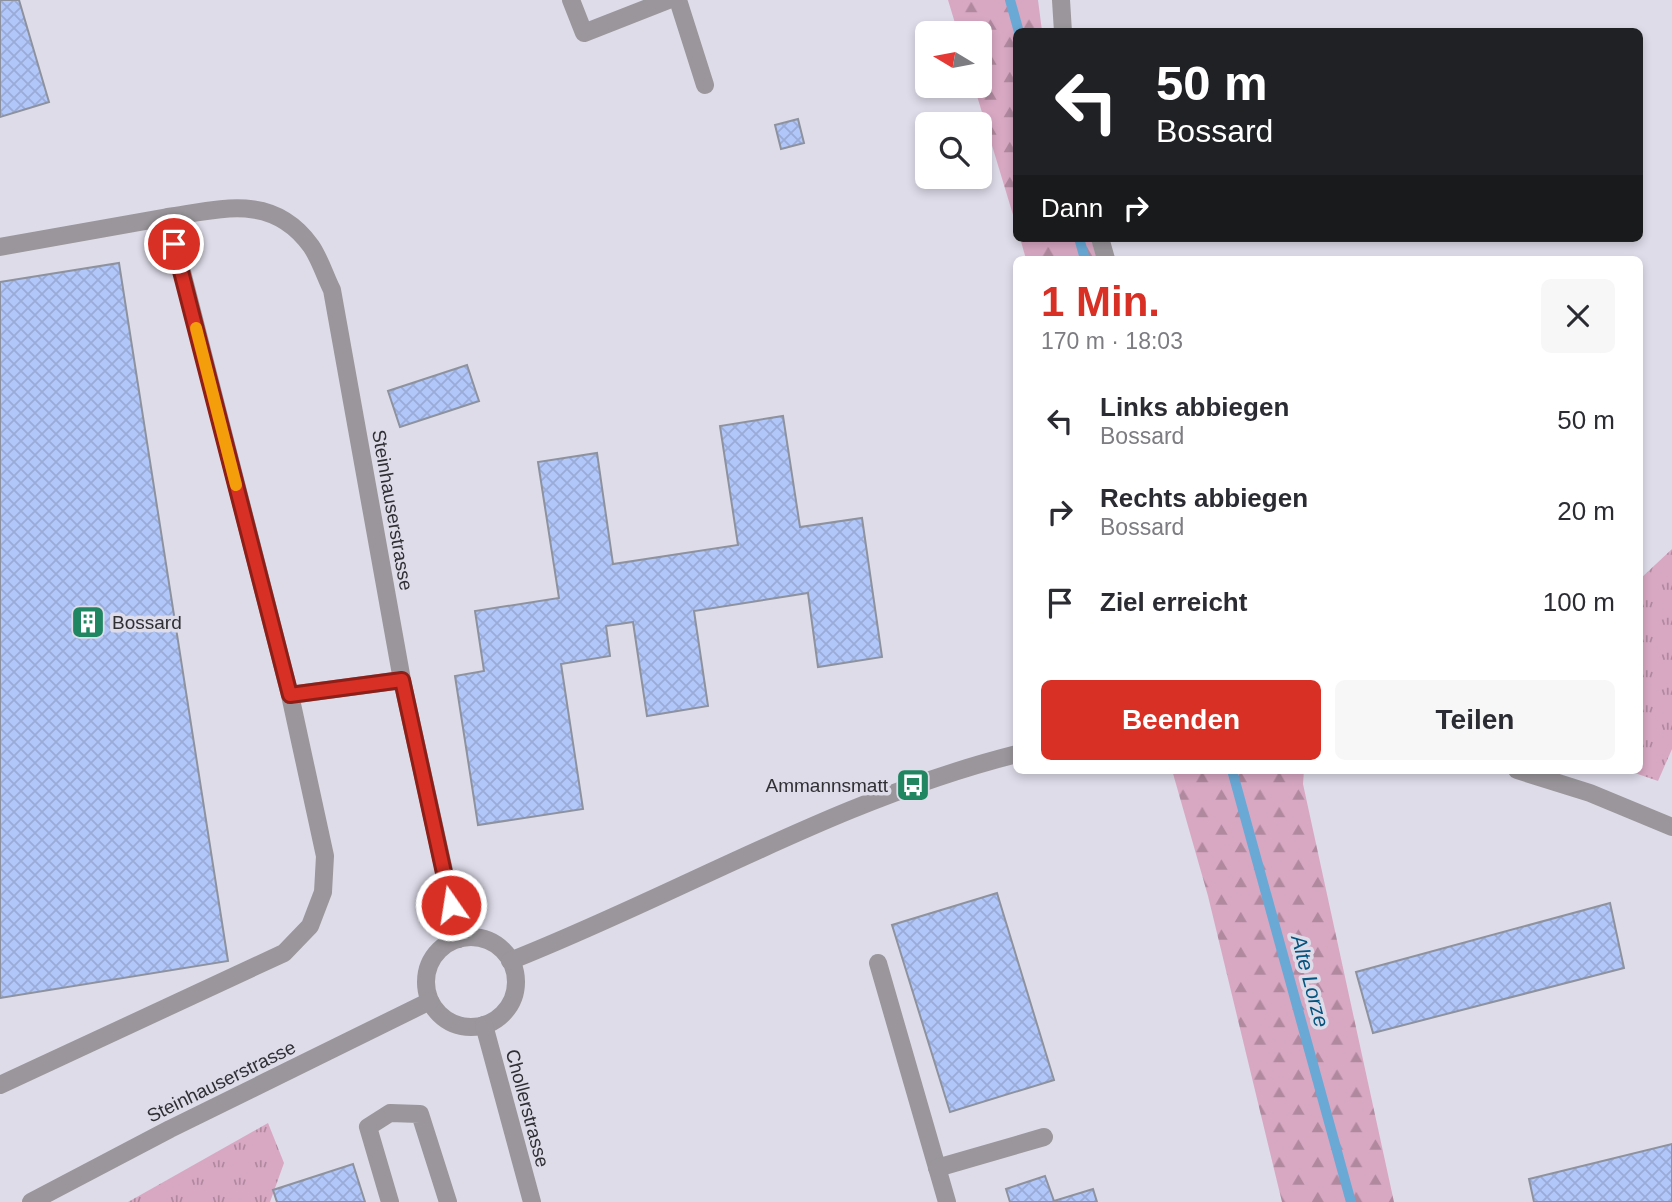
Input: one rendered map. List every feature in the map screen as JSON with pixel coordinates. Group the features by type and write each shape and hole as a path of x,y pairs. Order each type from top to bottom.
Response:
{"street":[{"path":"572,0 584,33 668,0"},
{"path":"678,0 705,85"},
{"path":"1061,0 1063,28"},
{"name":"Steinhauserstrasse","path":"168,217 233,207 262,210 286,220 311,246 332,290 402,680 458,939"},
{"path":"0,247 168,217 290,695 325,856 323,892 310,926 284,953 0,1086"},
{"path":"290,695 402,680"},
{"path":"510,961 578,934 799,830 913,785 1013,755"},
{"path":"1530,774 1590,793 1672,827"},
{"path":"458,939 488,941 501,949 510,961 515,986 510,1003 499,1017 484,1025 468,1027 452,1023 439,1014 430,1001 426,982 430,964 442,948 458,939"},
{"path":"877,963 947,1202"},
{"name":"Steinhauserstrasse","path":"32,1202 170,1129 430,1001"},
{"name":"Chollerstrasse","path":"484,1025 533,1202"},
{"path":"390,1202 368,1128 390,1112 420,1114 448,1202"},
{"path":"937,1168 1044,1137"}],"green space":[{"path":"948,0 1038,0 1042,28 1013,28 1013,215 992,145 992,112 982,112 978,98 992,98 992,21 954,21"},
{"path":"1021,242 1092,242 1096,256 1025,256"},
{"path":"1672,549 1672,749 1658,781 1638,774 1643,774 1643,576"},
{"path":"1173,774 1304,774 1303,784 1394,1202 1282,1202 1208,896"},
{"path":"268,1123 284,1163 270,1202 128,1202"}],"building":[{"path":"0,0 19,0 49,102 0,117"},
{"path":"798,119 804,143 781,149 775,125"},
{"name":"Bossard","path":"119,263 228,961 0,998 0,282"},
{"path":"467,365 479,401 400,427 388,391"},
{"path":"783,416 800,527 862,518 882,657 818,667 808,593 694,611 708,706 647,716 633,622 606,626 610,656 561,664 583,809 478,825 455,676 484,671 475,611 559,598 538,462 597,453 613,564 738,545 720,426"},
{"path":"997,893 1054,1080 950,1112 892,925"},
{"path":"1610,903 1624,968 1373,1033 1356,972"},
{"path":"1672,1144 1672,1202 1534,1202 1529,1179"},
{"path":"353,1164 365,1202 277,1202 273,1190"},
{"path":"1045,1176 1054,1201 1093,1189 1097,1202 1010,1202 1006,1189"}],"waterway":[{"name":"Alte Lorze","path":"1010,0 1018,28"},
{"name":"Alte Lorze","path":"1080,242 1084,256"},
{"name":"Alte Lorze","path":"1233,774 1351,1202"}],"slow traffic":[{"path":"196,328 236,485"}],"place":[{"name":"Bossard","path":"88,622"},
{"name":"Ammannsmatt","path":"913,785"}],"route":[{"path":"174,244 290,695 402,680 451,905"}]}
